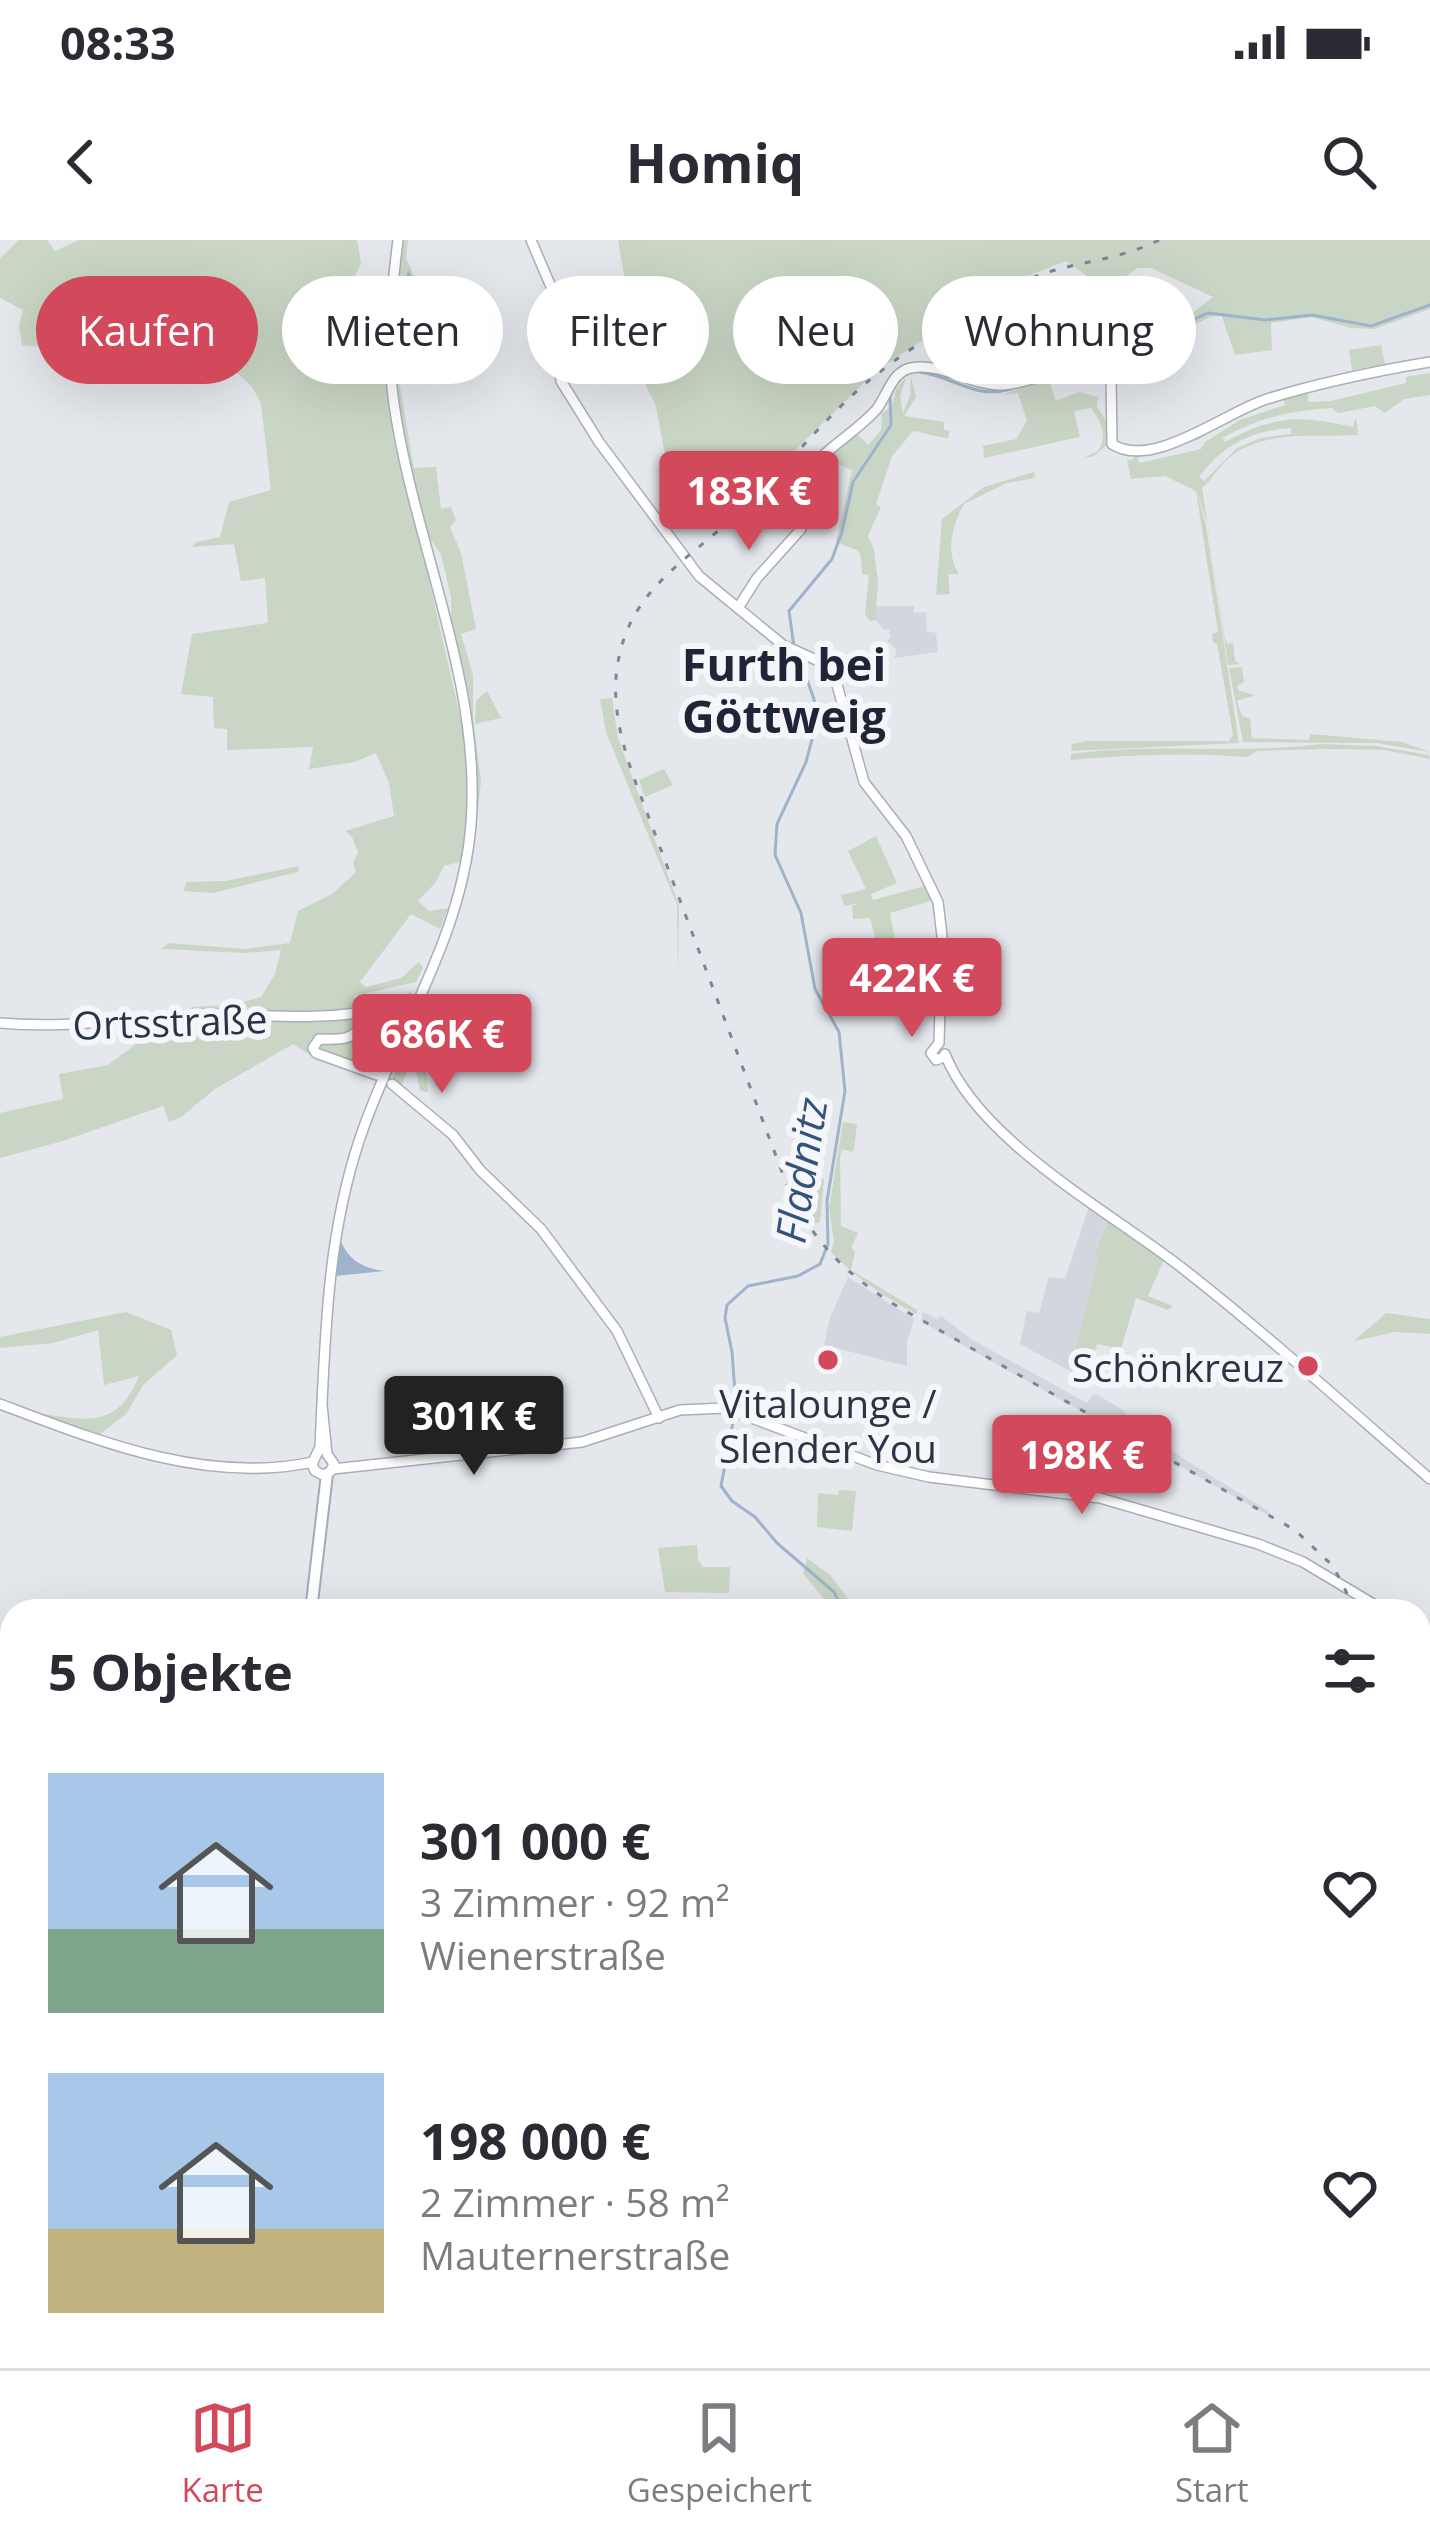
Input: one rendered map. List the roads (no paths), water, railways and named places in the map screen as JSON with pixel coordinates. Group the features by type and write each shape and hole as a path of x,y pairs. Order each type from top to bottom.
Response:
{"main road":[{"path":"312,1599 323,1465"}],"street":[{"path":"323,1465 328,1279 343,1198 370,1110 445,943 462,887 471,825 465,711 403,452 391,377 390,309 398,240"},
{"path":"531,240 567,324 559,364 564,387 599,442 655,512 686,563 761,629 793,651 829,662 864,782 903,832 938,902 941,1051 968,1093 1004,1132 1186,1271 1430,1479"},
{"path":"738,608 748,589 801,529 799,511 807,474 818,457 877,409 896,376 910,368 1001,385 1085,363 1103,363 1110,371 1112,444 1127,451 1180,440 1261,400 1430,362"},
{"name":"Ortsstraße","path":"0,1023 110,1024 193,1014 360,1014 363,1024 349,1038 315,1041 316,1053 377,1075"},
{"path":"392,1084 461,1143 479,1170 541,1229 617,1331 659,1418"},
{"path":"0,1404 170,1462 281,1466 383,1464 582,1442 680,1410 731,1409 850,1457 894,1468 943,1479 1088,1495 1154,1512 1290,1555 1364,1599"}],"water":[{"path":"340,1239 357,1262 385,1271 335,1276"}],"waterway":[{"name":"Fladnitz","path":"1196,318 1208,313 1265,320 1312,315 1371,326 1430,305"},
{"name":"Fladnitz","path":"920,372 988,392 1013,388"},
{"name":"Fladnitz","path":"794,647 789,611 832,559 853,482 891,425 890,397 896,384"},
{"name":"Fladnitz","path":"798,655 814,699 814,732 806,762 777,824 775,855 801,913 815,989 839,1032 845,1091 827,1201 828,1244 820,1264 798,1276 748,1286 727,1305 736,1406 721,1486 837,1599"}],"railway":[{"path":"1159,240 1019,284 936,333 858,390 752,500 663,579 638,609 618,665 618,721 634,778 785,1180 831,1254 900,1308 1295,1530 1333,1566 1350,1599"}],"place":[{"name":"Vitalounge / Slender You","path":"828,1360"},
{"name":"Schönkreuz","path":"1308,1366"}],"district":[{"name":"Furth bei Göttweig","path":"784,689"}]}
